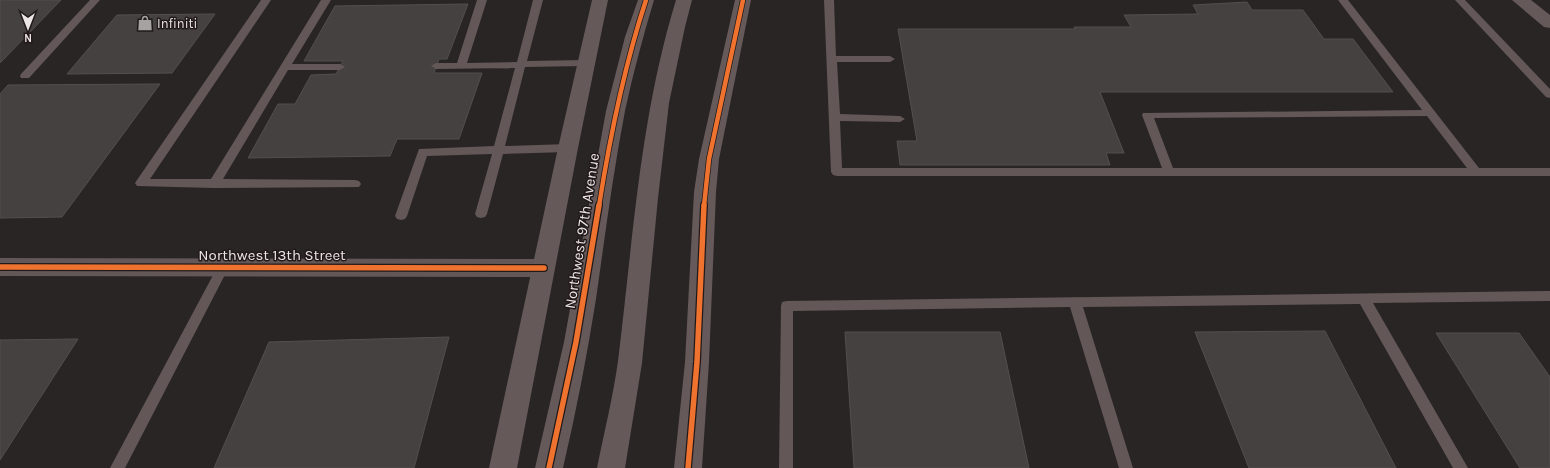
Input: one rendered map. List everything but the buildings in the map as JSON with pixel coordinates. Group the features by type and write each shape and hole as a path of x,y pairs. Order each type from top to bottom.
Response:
{"street":[{"path":"503,468 585,63 600,0"},
{"name":"Northwest 97th Avenue","path":"549,468 576,344 601,184 613,120 627,59 646,0"},
{"path":"610,468 630,364 647,198 660,103 676,27 684,0"},
{"path":"688,468 692,432 705,192 710,153 742,0"},
{"path":"1520,0 1550,23"},
{"name":"Northwest 13th Street","path":"0,267 544,268"}],"lane":[{"path":"26,76 95,0"},
{"path":"266,0 141,183 355,184"},
{"path":"214,184 326,0"},
{"path":"461,66 482,0"},
{"path":"481,214 538,0"},
{"path":"829,0 837,172 1550,172"},
{"path":"1343,0 1476,172"},
{"path":"1460,0 1550,95"},
{"path":"832,59 890,60"},
{"path":"436,66 585,63"},
{"path":"285,67 340,67"},
{"path":"1169,172 1147,115 1431,113"},
{"path":"834,117 900,118"},
{"path":"401,216 424,152 568,148"},
{"path":"117,468 223,267"},
{"path":"786,468 787,306 1363,298 1548,299"},
{"path":"1363,298 1461,468"},
{"path":"1076,302 1126,468"}],"cycle path":[{"path":"549,468 564,405 584,299 608,148 624,73 646,0"},
{"path":"688,468 697,362 705,192 709,159 743,0"},
{"path":"0,267 544,268"}],"place":[{"name":"Infiniti","path":"145,23"}]}
